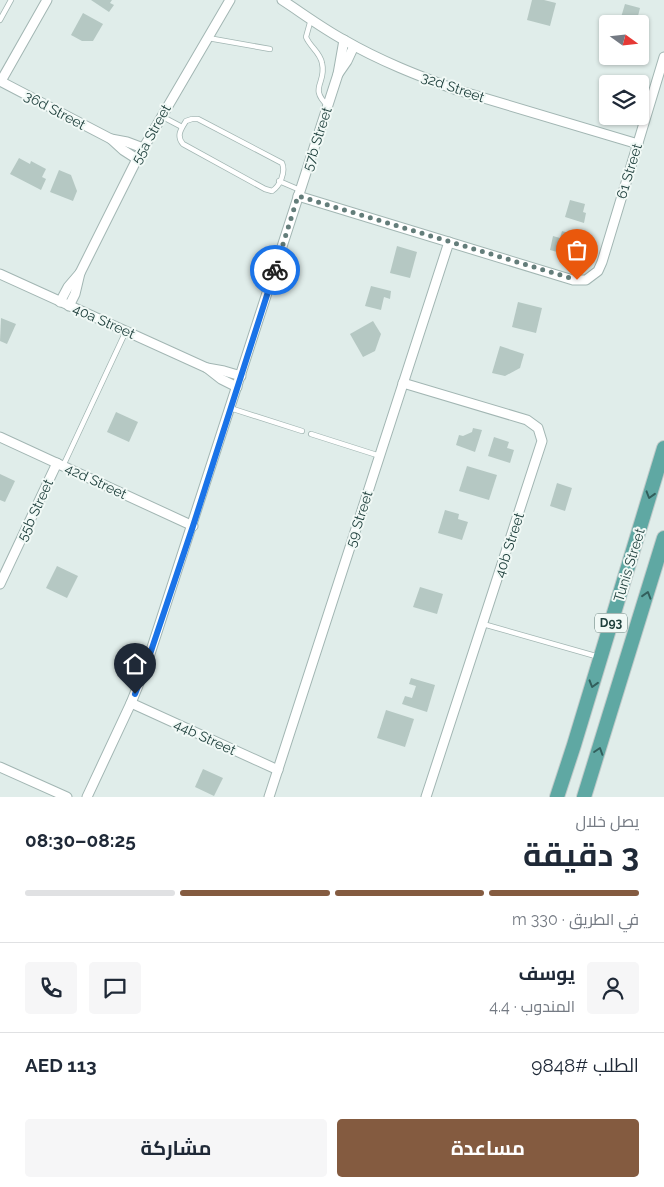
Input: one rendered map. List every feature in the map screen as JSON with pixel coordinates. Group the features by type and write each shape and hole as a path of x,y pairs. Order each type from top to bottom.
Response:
{"main road":[{"name":"Tunis Street","path":"557,797 664,448"},
{"name":"Tunis Street","path":"584,797 664,538"}],"street":[{"path":"0,81 47,0"},
{"name":"55a Street","path":"69,306 75,294 80,273 108,214 161,116 230,0"},
{"name":"32d Street","path":"282,0 354,46 405,70 457,90 638,144"},
{"name":"57b Street","path":"89,796 146,666 328,106 338,74 344,40"},
{"name":"57b Street","path":"338,74 354,46"},
{"name":"61 Street","path":"449,242 573,280 586,280 595,275 600,267 664,56"},
{"name":"36d Street","path":"0,81 111,139 137,159"},
{"name":"36d Street","path":"111,139 143,148"},
{"path":"299,193 449,242"},
{"name":"59 Street","path":"270,797 449,242"},
{"name":"55a Street","path":"60,302 68,287 80,273"},
{"name":"40a Street","path":"0,274 207,368 241,376"},
{"name":"40a Street","path":"207,368 221,379 237,387"},
{"name":"40b Street","path":"403,382 527,420 535,425 540,432 541,446 426,797"},
{"name":"42d Street","path":"0,437 193,526"},
{"name":"55b Street","path":"0,584 60,465"},
{"name":"44b Street","path":"131,703 278,770"},
{"path":"0,767 67,797"}],"lane":[{"path":"0,20 11,0"},
{"path":"311,19 306,37 322,60 323,71 318,94 320,99 328,106"},
{"path":"208,38 270,49"},
{"path":"161,116 182,127"},
{"path":"189,119 198,119 279,161 284,166 280,181 275,189 265,189 183,144 179,135 182,127 189,119"},
{"path":"280,181 299,193"},
{"path":"60,465 126,332"},
{"path":"230,408 302,431"},
{"path":"311,434 380,456"},
{"path":"483,624 601,657"}],"building":[{"path":"91,0 112,0 110,3 114,5 109,12"},
{"path":"532,0 556,3 550,26 527,20"},
{"path":"625,4 640,8 638,15 622,15"},
{"path":"83,13 103,24 93,41 82,41 71,35"},
{"path":"19,158 30,164 31,161 46,169 42,177 46,179 41,190 10,174"},
{"path":"59,170 71,175 77,191 73,201 50,192"},
{"path":"570,200 585,204 583,212 586,213 584,223 565,217"},
{"path":"562,231 582,237 576,257 550,250 553,236 560,238"},
{"path":"397,246 417,252 410,278 390,273"},
{"path":"371,286 391,291 390,299 384,297 381,310 365,306"},
{"path":"518,302 542,308 536,333 512,327"},
{"path":"1,318 16,324 7,344 0,341"},
{"path":"373,321 381,334 375,351 363,357 350,334"},
{"path":"500,346 524,354 520,368 505,376 492,373"},
{"path":"116,412 138,422 129,442 107,432"},
{"path":"473,428 482,430 475,452 456,445 459,435 463,436 472,432"},
{"path":"494,437 509,442 507,448 514,450 510,463 488,456"},
{"path":"467,466 497,475 489,500 459,491"},
{"path":"0,474 15,481 5,502 0,500"},
{"path":"557,483 572,488 565,511 550,506"},
{"path":"445,510 459,514 458,519 468,522 462,540 438,533"},
{"path":"57,566 78,576 67,598 46,588"},
{"path":"420,587 443,594 437,614 413,607"},
{"path":"411,678 435,685 427,712 402,704 405,696 412,698 416,686 409,684"},
{"path":"386,710 414,719 405,747 377,738"},
{"path":"203,769 223,778 214,796 195,787"}],"way so far":[{"path":"275,270 298,196 577,280"}],"route":[{"path":"135,694 193,526 275,270"}]}
